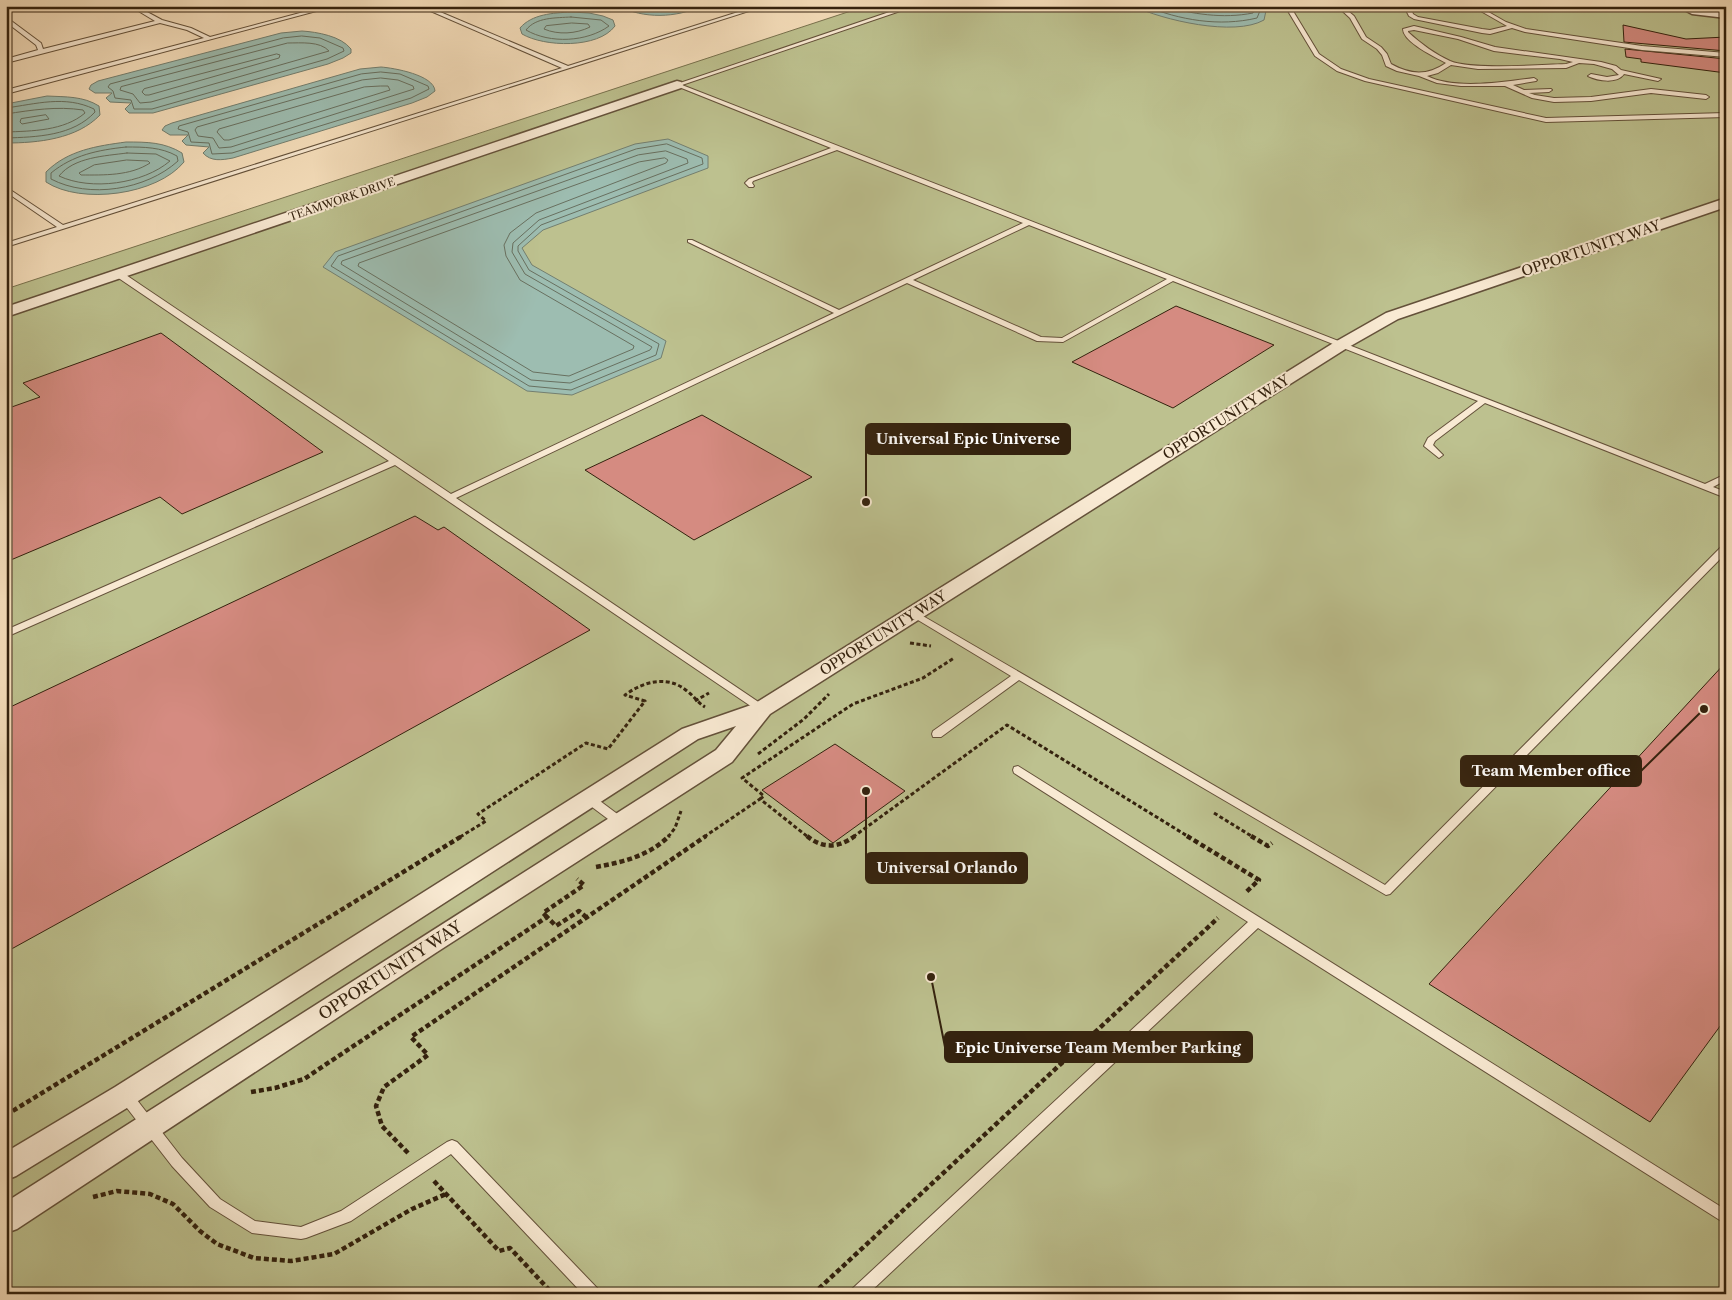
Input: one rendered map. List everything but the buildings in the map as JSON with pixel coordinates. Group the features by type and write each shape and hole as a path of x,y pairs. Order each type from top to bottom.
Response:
{"street":[{"path":"1681,6 1692,11 1726,15"},
{"name":"TEAMWORK DRIVE","path":"6,312 677,85"},
{"name":"OPPORTUNITY WAY","path":"6,1219 724,756 736,725 1341,345 1392,316 1726,202"},
{"path":"6,1167 125,1095 690,734 736,725"}],"lane":[{"path":"132,6 160,20 189,29 210,39"},
{"path":"6,92 333,6"},
{"path":"421,6 568,68"},
{"path":"6,245 763,6"},
{"path":"677,85 913,6"},
{"path":"1288,6 1317,55 1339,70 1367,80 1546,120 1726,115"},
{"path":"1339,6 1352,17 1364,38 1379,48 1385,55 1388,65 1401,71 1420,74 1437,71 1450,63"},
{"path":"1384,6 1386,13"},
{"path":"1390,6 1406,6 1411,15 1416,18 1471,30 1490,32 1512,26"},
{"path":"1474,6 1504,23 1525,30 1576,39 1726,55"},
{"path":"6,19 39,44 41,51"},
{"path":"6,61 160,20"},
{"path":"1576,61 1573,65 1529,67 1478,67 1450,63 1419,45 1405,30 1414,28 1467,40 1494,49 1602,64 1621,72 1658,79"},
{"path":"1591,76 1617,79 1622,75 1621,72"},
{"path":"1420,74 1429,80 1441,83 1505,84 1534,80"},
{"path":"1505,84 1534,97 1554,100 1582,100 1650,91 1706,96"},
{"path":"677,85 1726,495"},
{"path":"1520,91 1549,90"},
{"path":"750,186 748,183 751,180 836,148"},
{"path":"6,189 62,227"},
{"path":"450,498 1028,222"},
{"path":"690,241 838,312"},
{"path":"120,275 762,709"},
{"path":"906,280 1040,339 1063,340 1172,279"},
{"path":"1439,455 1428,446 1432,440 1484,400"},
{"path":"6,634 396,461"},
{"path":"1705,487 1726,477"},
{"path":"913,614 1386,891 1726,547"},
{"path":"937,734 1018,676"},
{"path":"1018,770 1726,1218"},
{"path":"588,798 620,822"},
{"path":"857,1294 1257,921"},
{"path":"125,1095 177,1162 215,1203 252,1227 301,1232 346,1216 452,1146 592,1294"}],"path":[{"path":"908,643 922,643 937,648"},
{"path":"948,654 962,662"},
{"path":"553,1294 510,1248 499,1251 382,1126 376,1106 384,1087 428,1055 411,1037 764,796 742,778 853,704 923,678 954,658"},
{"path":"6,1115 486,821 478,814 586,743 608,749 645,701 625,695 641,684 662,680 688,691 695,702 770,745"},
{"path":"756,755 810,715 831,693"},
{"path":"760,799 816,843 831,846 846,842 1007,725 1259,880 814,1294"},
{"path":"1205,808 1268,846 1286,833"},
{"path":"591,868 622,863 654,847 669,836 683,809"},
{"path":"572,875 584,886 543,913 556,926 579,911 586,917"},
{"path":"1244,894 1252,899"},
{"path":"242,1094 275,1088 304,1078 547,917"}],"green space":[{"path":"866,6 1726,6 1726,1294 6,1294 6,289"}],"water":[{"path":"619,6 701,6 671,15 649,15"},
{"path":"1133,6 1267,6 1264,20 1251,25 1217,27 1180,21"},
{"path":"571,12 603,16 613,20 615,26 596,39 570,44 543,41 522,34 520,28 530,20 550,14"},
{"path":"302,31 335,38 347,45 351,49 351,53 328,64 153,113 129,113 125,109 131,103 110,102 106,98 112,93 95,93 89,89 91,85 98,81 281,33"},
{"path":"381,67 412,73 421,77 433,85 435,91 427,97 412,103 233,158 217,160 210,158 203,153 209,147 186,145 182,141 188,135 170,135 162,130 165,126 172,123 360,69"},
{"path":"47,96 87,100 99,106 100,115 80,130 56,138 6,143 6,104"},
{"path":"668,139 708,156 708,168 543,230 522,248 532,265 666,341 661,358 572,395 527,391 323,267 335,252 635,144"},
{"path":"126,142 162,145 175,149 182,153 184,162 172,173 156,182 138,189 118,193 79,193 61,189 46,182 46,172 73,154 94,147"}],"place":[{"name":"Universal Epic Universe","path":"866,502"},
{"name":"Team Member office","path":"1704,709"},
{"name":"Universal Orlando","path":"866,791"},
{"name":"Epic Universe Team Member Parking","path":"931,977"}]}
